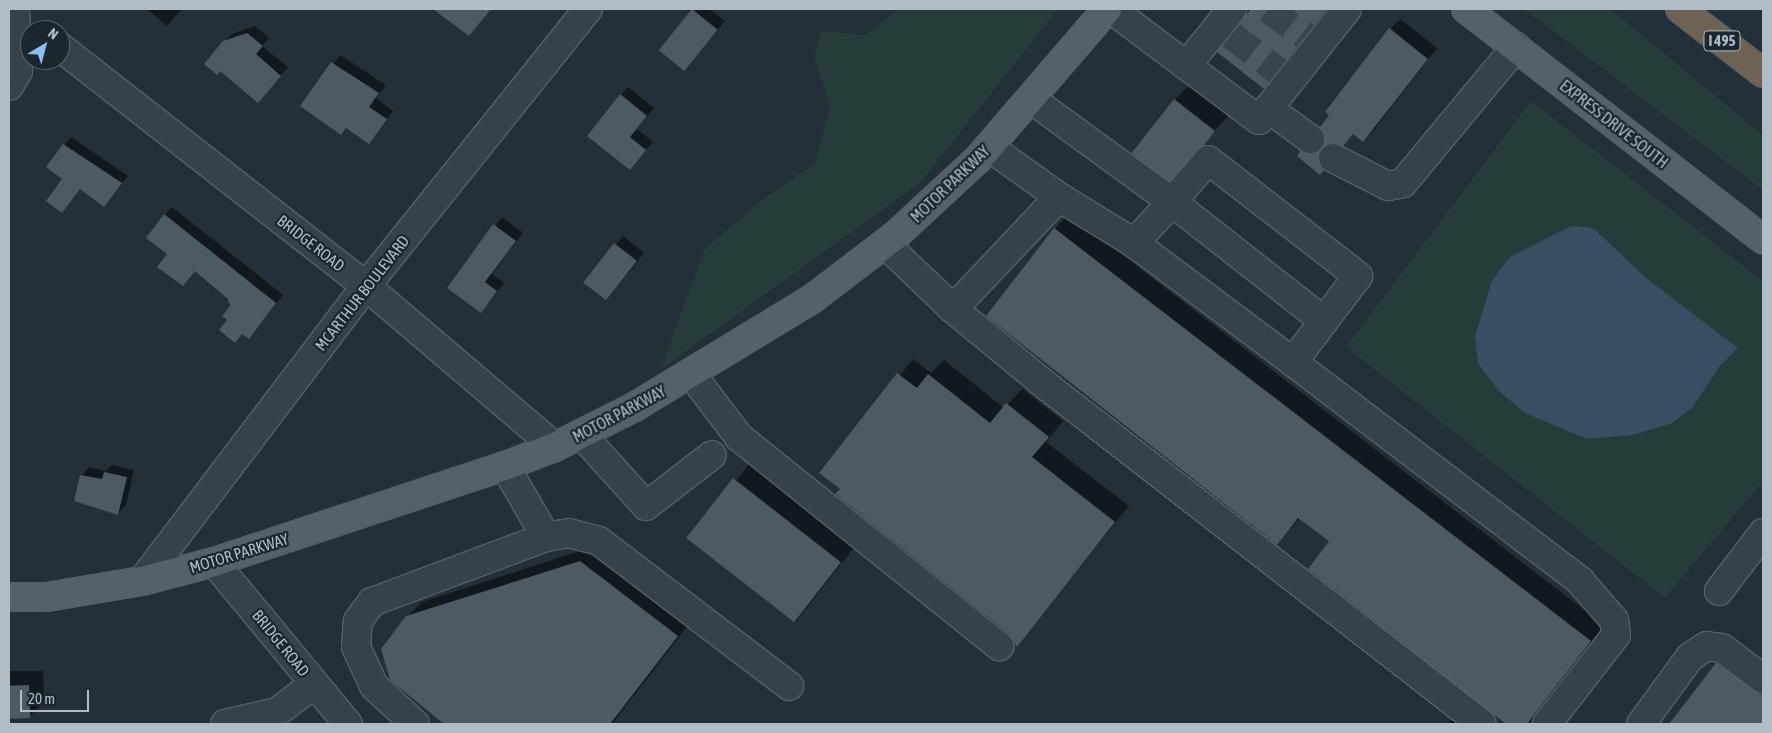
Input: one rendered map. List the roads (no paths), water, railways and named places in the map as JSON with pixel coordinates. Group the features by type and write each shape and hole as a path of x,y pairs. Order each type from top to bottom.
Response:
{"highway":[{"name":"I 495","path":"1680,9 1763,73"}],"main road":[{"name":"MOTOR PARKWAY","path":"9,597 48,597 142,581 214,562 506,466 555,447 692,375 812,299 885,244 989,147 1107,9"},
{"name":"EXPRESS DRIVE SOUTH","path":"1466,9 1763,238"}],"street":[{"name":"MCARTHUR BOULEVARD","path":"142,581 366,286 588,9"},
{"path":"1111,9 1260,120 1269,109 1285,76 1338,12"},
{"path":"9,86 18,71 20,15"},
{"path":"1187,65 1227,23"},
{"path":"1334,158 1388,186 1403,183 1516,47"},
{"name":"BRIDGE ROAD","path":"70,55 366,286 555,447"},
{"path":"1031,99 1172,202 1324,321"},
{"path":"1269,109 1310,139"},
{"path":"989,147 1059,196 1134,244 1294,362 1580,582 1614,620 1616,635 1547,724"},
{"path":"1134,244 1208,160 1358,276 1294,362"},
{"path":"953,310 1059,196"},
{"path":"885,244 953,310 1482,724"},
{"path":"692,375 739,437 999,646"},
{"path":"581,434 646,506 712,455"},
{"path":"506,466 546,537"},
{"path":"415,724 374,686 356,647 358,621 372,602 546,537 569,533 599,541 789,686"},
{"path":"1719,591 1763,533"},
{"name":"BRIDGE ROAD","path":"214,562 348,724"},
{"path":"1641,724 1690,657 1707,646 1722,648 1763,678"},
{"path":"225,724 281,718 314,684"}],"water":[{"path":"1571,226 1593,228 1646,278 1738,348 1720,366 1692,408 1672,423 1633,435 1587,439 1525,413 1500,392 1478,364 1475,337 1492,280 1510,257"}],"tunnel":[{"path":"1268,9 1306,37"},
{"path":"1231,35 1279,72"}]}
